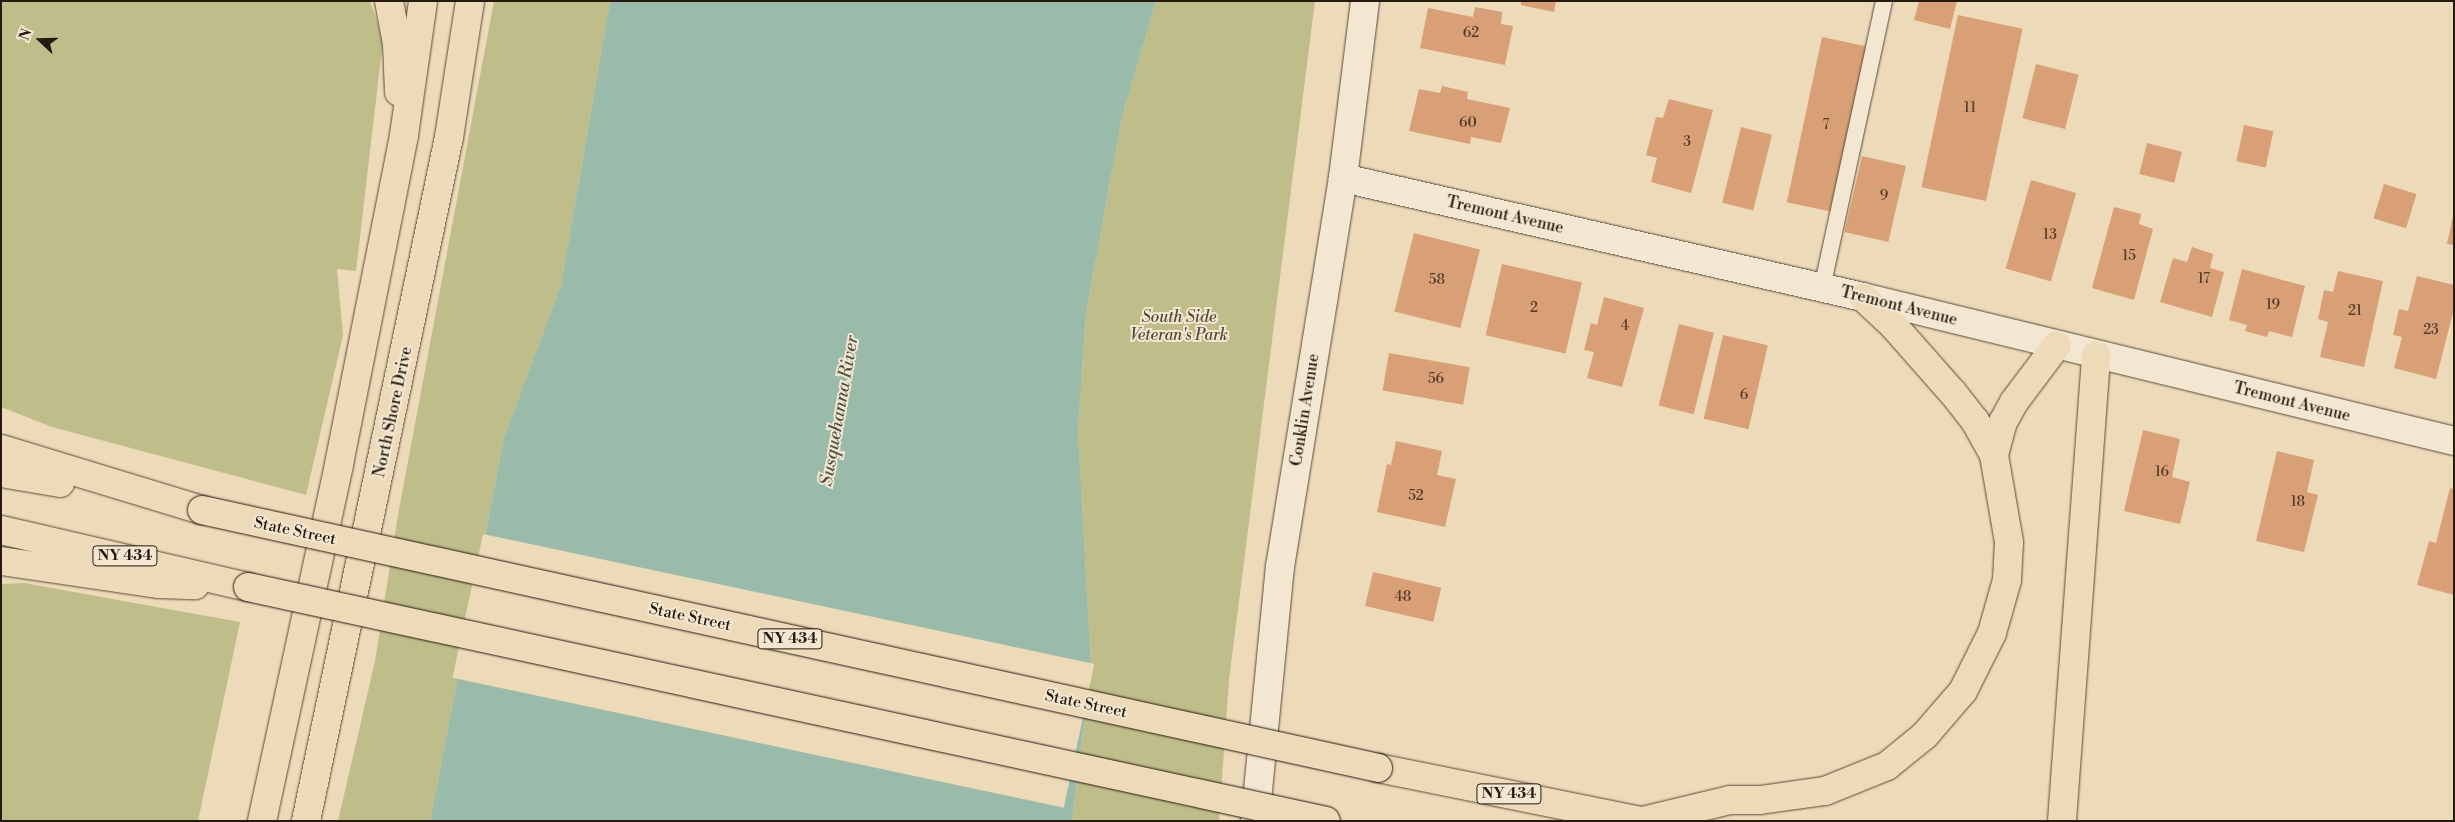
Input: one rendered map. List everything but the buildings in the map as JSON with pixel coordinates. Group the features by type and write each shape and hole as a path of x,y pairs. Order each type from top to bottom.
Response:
{"main road":[{"path":"389,1 397,44 399,91 392,194"},
{"path":"262,821 339,464 392,194 413,82 422,1"},
{"name":"North Shore Drive","path":"306,821 447,146 470,1"},
{"path":"1641,821 1730,800 1800,797 1825,791 1887,766 1925,735 1963,691 1980,661 2000,610 2007,580 2008,542 1994,455 1975,422 1952,392 1893,325 1863,297"},
{"path":"1994,455 2004,422 2014,402 2057,345"},
{"path":"2062,821 2096,355"},
{"path":"1,449 202,510"},
{"name":"State Street","path":"1,473 202,510 1378,768 1641,821"},
{"name":"NY 434","path":"1,530 248,586 1326,821"},
{"path":"1,561 159,584 248,586"}],"street":[{"name":"Conklin Avenue","path":"1255,821 1280,567 1343,178 1365,1"},
{"name":"Tremont Avenue","path":"1343,178 1863,297 2454,441"}],"lane":[{"path":"1822,288 1884,1"}],"green space":[{"path":"1,1 370,1 383,40 356,271 337,269 343,335 306,495 52,427 1,407"},
{"path":"494,1 610,1 561,285 504,438 430,821 338,821 375,661 398,515"},
{"name":"South Side Veteran's Park","path":"1156,1 1315,1 1229,680 1219,821 1072,821 1091,666 1078,431 1086,314 1122,117"},
{"path":"24,583 240,622 198,821 1,821 1,584"}],"water":[{"name":"Susquehanna River","path":"610,1 1156,1 1122,117 1086,314 1078,431 1091,666 1072,821 430,821 504,438 561,285"}],"pier":[{"path":"483,534 1094,664 1064,808 452,678"}]}
